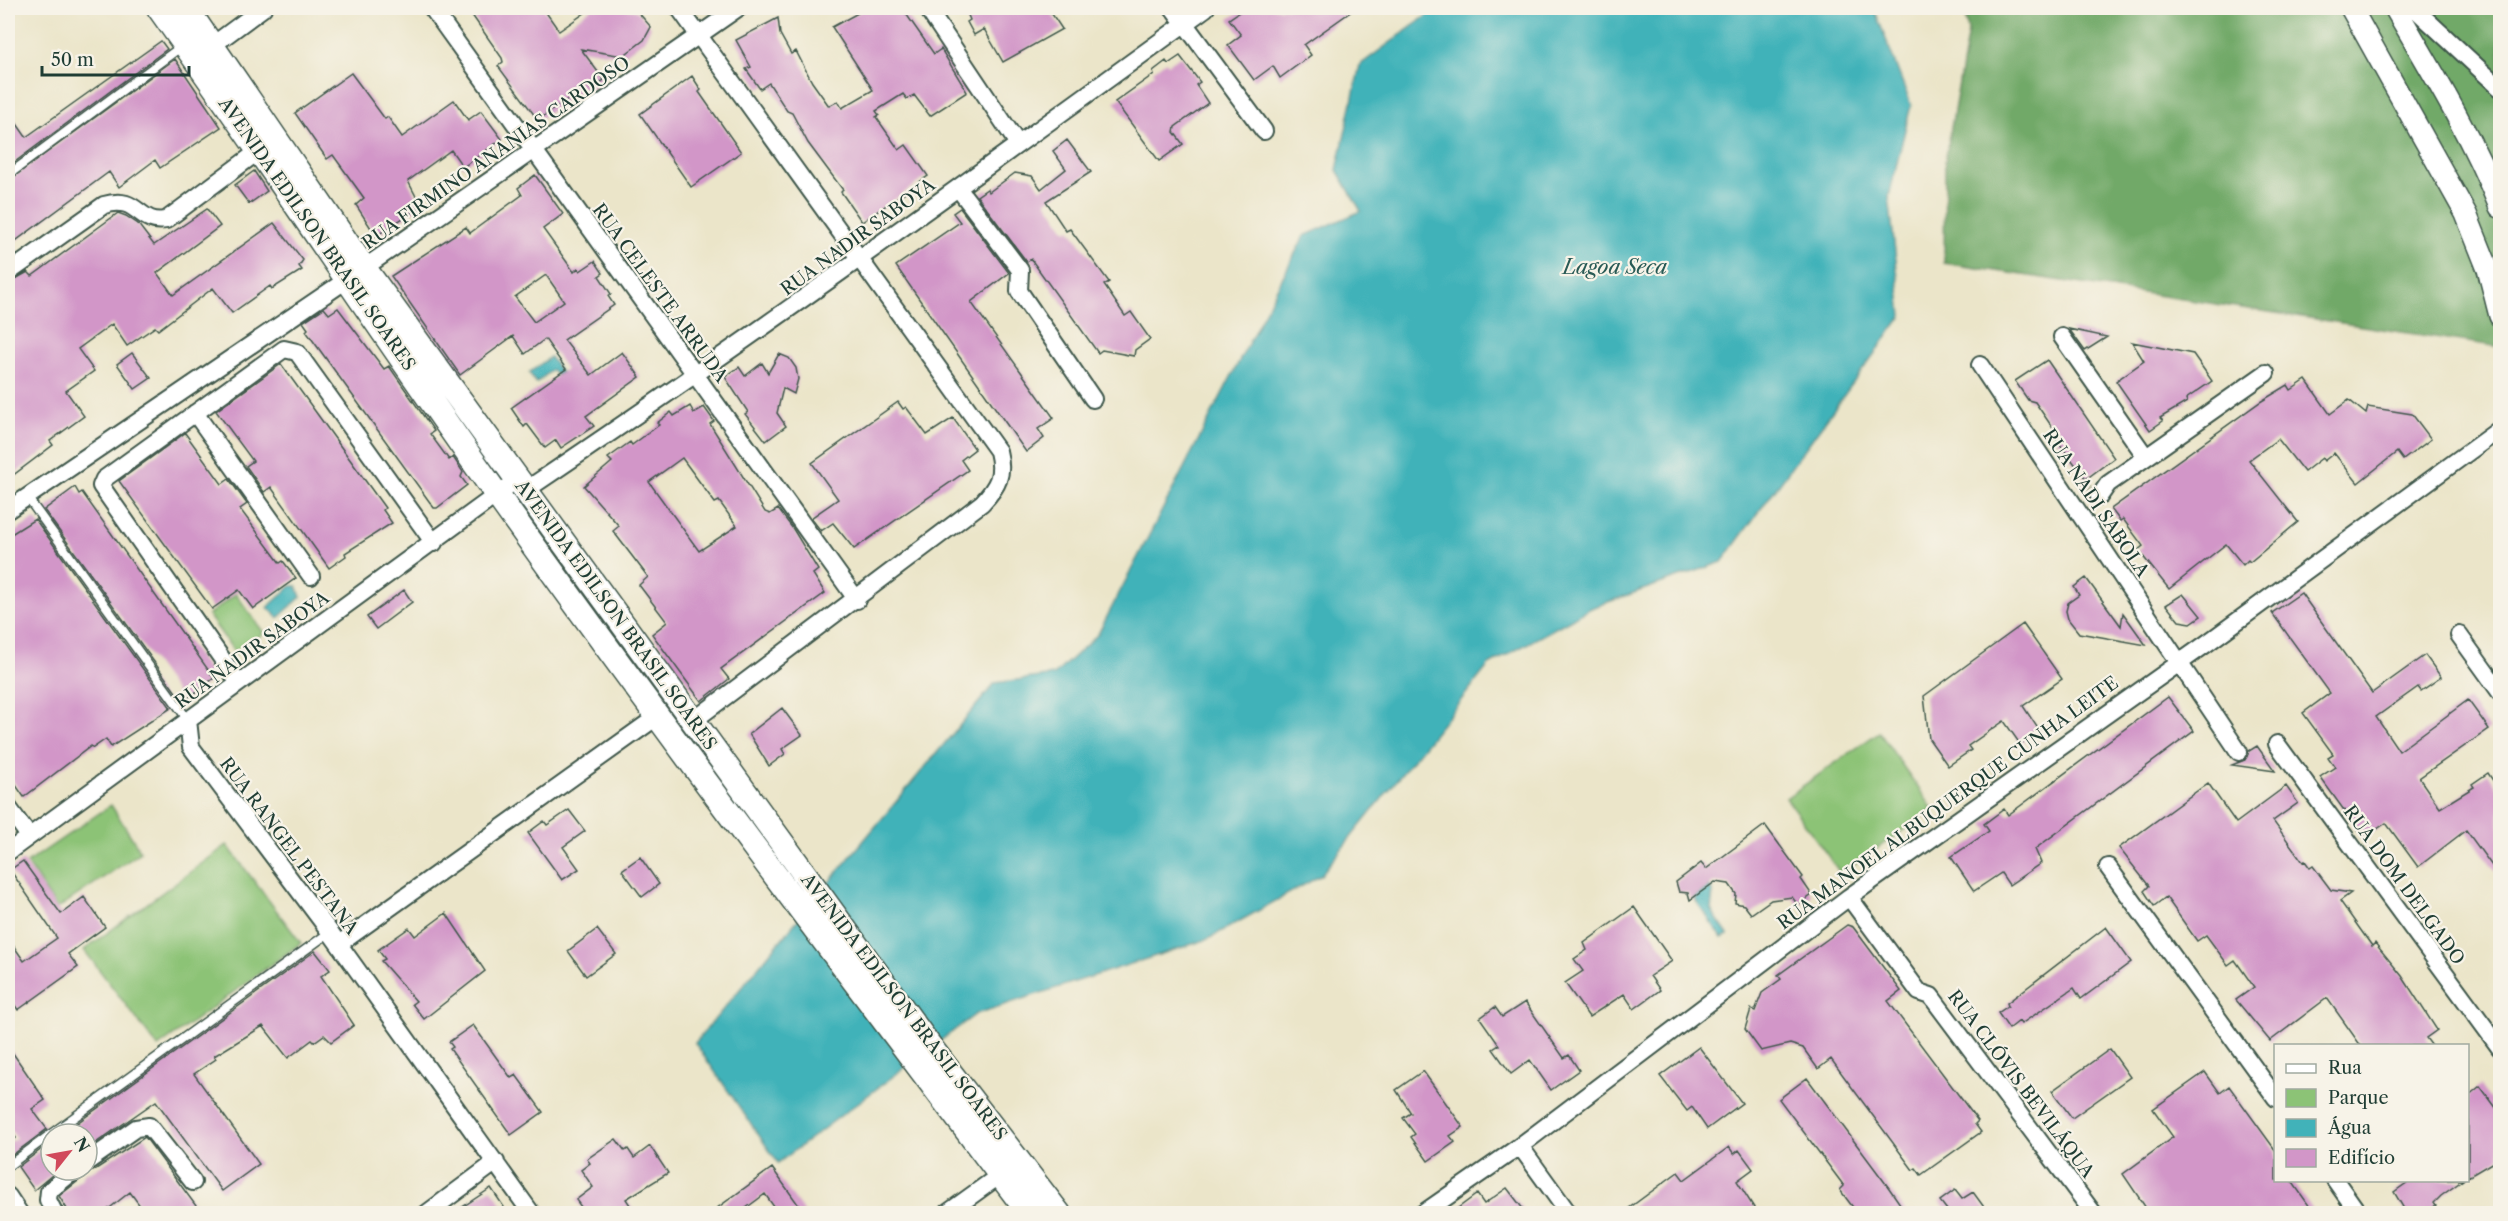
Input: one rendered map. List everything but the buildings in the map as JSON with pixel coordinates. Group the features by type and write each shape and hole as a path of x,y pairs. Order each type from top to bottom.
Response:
{"main road":[{"name":"AVENIDA EDILSON BRASIL SOARES","path":"159,8 260,150 523,485 818,893 923,1054"},
{"name":"AVENIDA EDILSON BRASIL SOARES","path":"186,8 213,45 496,495 802,911 923,1054 1010,1168 1059,1214"},
{"name":"AVENIDA EDILSON BRASIL SOARES","path":"1010,1168 1030,1214"}],"street":[{"path":"213,45 263,8"},
{"name":"RUA CELESTE ARRUDA","path":"432,8 857,600"},
{"path":"679,8 998,451 1001,477 994,490 982,503 857,600 693,721"},
{"name":"RUA FIRMINO ANANIAS CARDOSO","path":"8,510 356,273 738,8"},
{"path":"927,8 1018,144"},
{"path":"1173,8 1264,131"},
{"name":"RUA NADIR SABOYA","path":"8,852 434,543 496,495 523,485 696,376 860,260 1206,8"},
{"path":"2351,8 2466,214 2488,269 2500,316"},
{"path":"2395,8 2460,118 2500,207"},
{"path":"2414,8 2500,88"},
{"path":"8,273 104,205 120,201 127,202 150,219 166,220 260,150"},
{"path":"958,188 1020,270 1019,291 1093,399"},
{"path":"2062,337 2146,457"},
{"path":"239,683 101,486 104,480 195,413 284,350 297,352 434,543"},
{"name":"RUA NADI SABOLA","path":"1980,365 2088,495 2178,663"},
{"path":"2088,495 2266,373"},
{"path":"195,413 311,576"},
{"name":"RUA MANOEL ALBUQUERQUE CUNHA LEITE","path":"1422,1214 1520,1146 1850,897 2500,429"},
{"path":"2459,635 2500,692"},
{"path":"2178,663 2240,752"},
{"path":"334,938 658,716"},
{"name":"RUA RANGEL PESTANA","path":"188,720 191,747 334,938 532,1214"},
{"name":"RUA DOM DELGADO","path":"2277,744 2500,1048"},
{"path":"8,807 29,836"},
{"path":"2108,867 2274,1095"},
{"name":"RUA CLÓVIS BEVILÁQUA","path":"1850,897 1919,992 1931,996 2094,1214"},
{"path":"99,1154 136,1128 149,1126 193,1182"},
{"path":"1520,1146 1569,1214"},
{"path":"426,1214 496,1162"},
{"path":"946,1214 1010,1168"},
{"path":"55,1214 48,1200 49,1191 60,1182"},
{"path":"2336,1182 2359,1214"},
{"path":"8,1196 20,1214"}],"lane":[{"path":"8,175 185,44"},
{"name":"RUA RANGEL PESTANA","path":"27,497 188,720"},
{"path":"68,1122 334,938"},
{"path":"8,1166 39,1143"}],"green space":[{"path":"1964,8 2500,8 2500,347 1944,263 1945,162 1968,31"},
{"path":"236,594 264,633 236,654 208,615"},
{"path":"1879,732 1933,809 1841,874 1786,798"},
{"path":"111,805 141,852 57,909 27,863"},
{"path":"227,845 301,943 158,1047 84,950"}],"water":[{"name":"Lagoa Seca","path":"1437,8 1874,8 1911,105 1889,196 1902,316 1722,562 1591,608 1489,665 1320,876 1208,939 976,1014 778,1163 695,1043 995,683 1054,675 1098,634 1304,236 1361,211 1337,170 1360,65"},
{"path":"550,357 561,372 556,375 552,370 536,383 529,373"},
{"path":"291,586 297,586 301,597 278,618 268,607"},
{"path":"1709,887 1713,892 1711,910 1728,935 1722,938 1694,898"}],"tunnel":[{"path":"2082,491 2091,485"}]}
